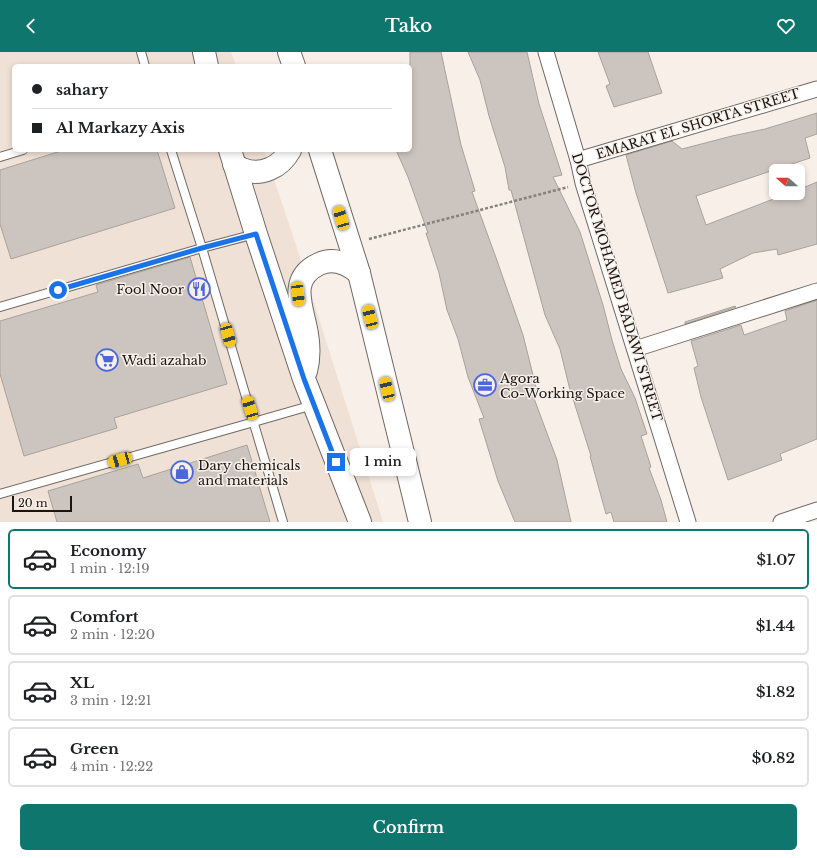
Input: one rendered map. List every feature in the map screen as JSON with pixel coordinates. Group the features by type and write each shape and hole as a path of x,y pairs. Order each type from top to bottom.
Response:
{"main road":[{"path":"204,52 207,64"},
{"path":"289,52 293,64"},
{"path":"232,157 242,169 252,172 262,172 271,169 280,163 289,152"},
{"path":"321,152 359,273 420,522"},
{"path":"232,157 304,379 360,522"},
{"path":"304,379 307,365 308,336 298,294 300,284 305,274 313,267 323,262 333,261 344,263 359,273"}],"street":[{"name":"DOCTOR MOHAMED BADAWI STREET","path":"546,52 584,183 688,522"},
{"name":"EMARAT EL SHORTA STREET","path":"578,160 817,89"},
{"path":"635,349 817,291"},
{"path":"781,522 817,510"}],"lane":[{"path":"141,52 144,64"},
{"path":"0,157 16,152"},
{"path":"172,152 284,522"},
{"path":"0,307 202,248 256,234"},
{"path":"0,494 314,404"}],"path":[{"path":"350,244 584,183"}],"shaded area":[{"path":"0,52 231,52 235,64 12,64 12,152 265,152 295,242 383,522 0,522"}],"building":[{"path":"410,52 441,52 461,145 475,191 472,192 523,335 537,391 532,393 557,460 571,522 515,522 498,481 479,419 484,418 468,377 458,339 447,310 439,273 426,233 428,233 408,177 397,152 412,152 412,64 410,64"},
{"path":"468,52 527,52 539,104 562,175 553,177 580,232 621,369 635,398 647,434 641,436 651,467 649,468 661,500 667,522 614,522 611,512 606,514 591,456 569,386 560,349 545,315 511,190 509,190 505,167 489,116 480,80"},
{"path":"598,52 648,52 662,93 614,107 606,86 610,84"},
{"path":"817,113 817,134 805,138 810,158 792,164 769,164 769,172 696,196 706,225 771,200 805,200 805,187 817,182 817,244 778,255 777,249 753,253 720,269 723,278 668,293 636,193 626,155 672,141 682,149 765,129"},
{"path":"58,152 158,152 175,208 11,259 0,224 0,170"},
{"path":"190,257 227,384 114,418 117,428 24,456 0,374 0,321 98,292 96,285"},
{"path":"817,300 817,439 780,454 782,460 728,480 701,397 694,368 698,366 691,341 741,325 744,335 787,320 785,311"},
{"path":"735,306 736,307 685,324 685,322"},
{"path":"247,445 270,522 57,522 48,491 138,464 143,478"}],"place":[{"name":"Fool Noor","path":"199,289"},
{"name":"Wadi azahab","path":"107,360"},
{"name":"Agora Co-Working Space","path":"485,385"},
{"name":"Dary chemicals and materials","path":"182,472"}],"route":[{"path":"58,290 202,248 256,234 304,379 336,462"}]}
